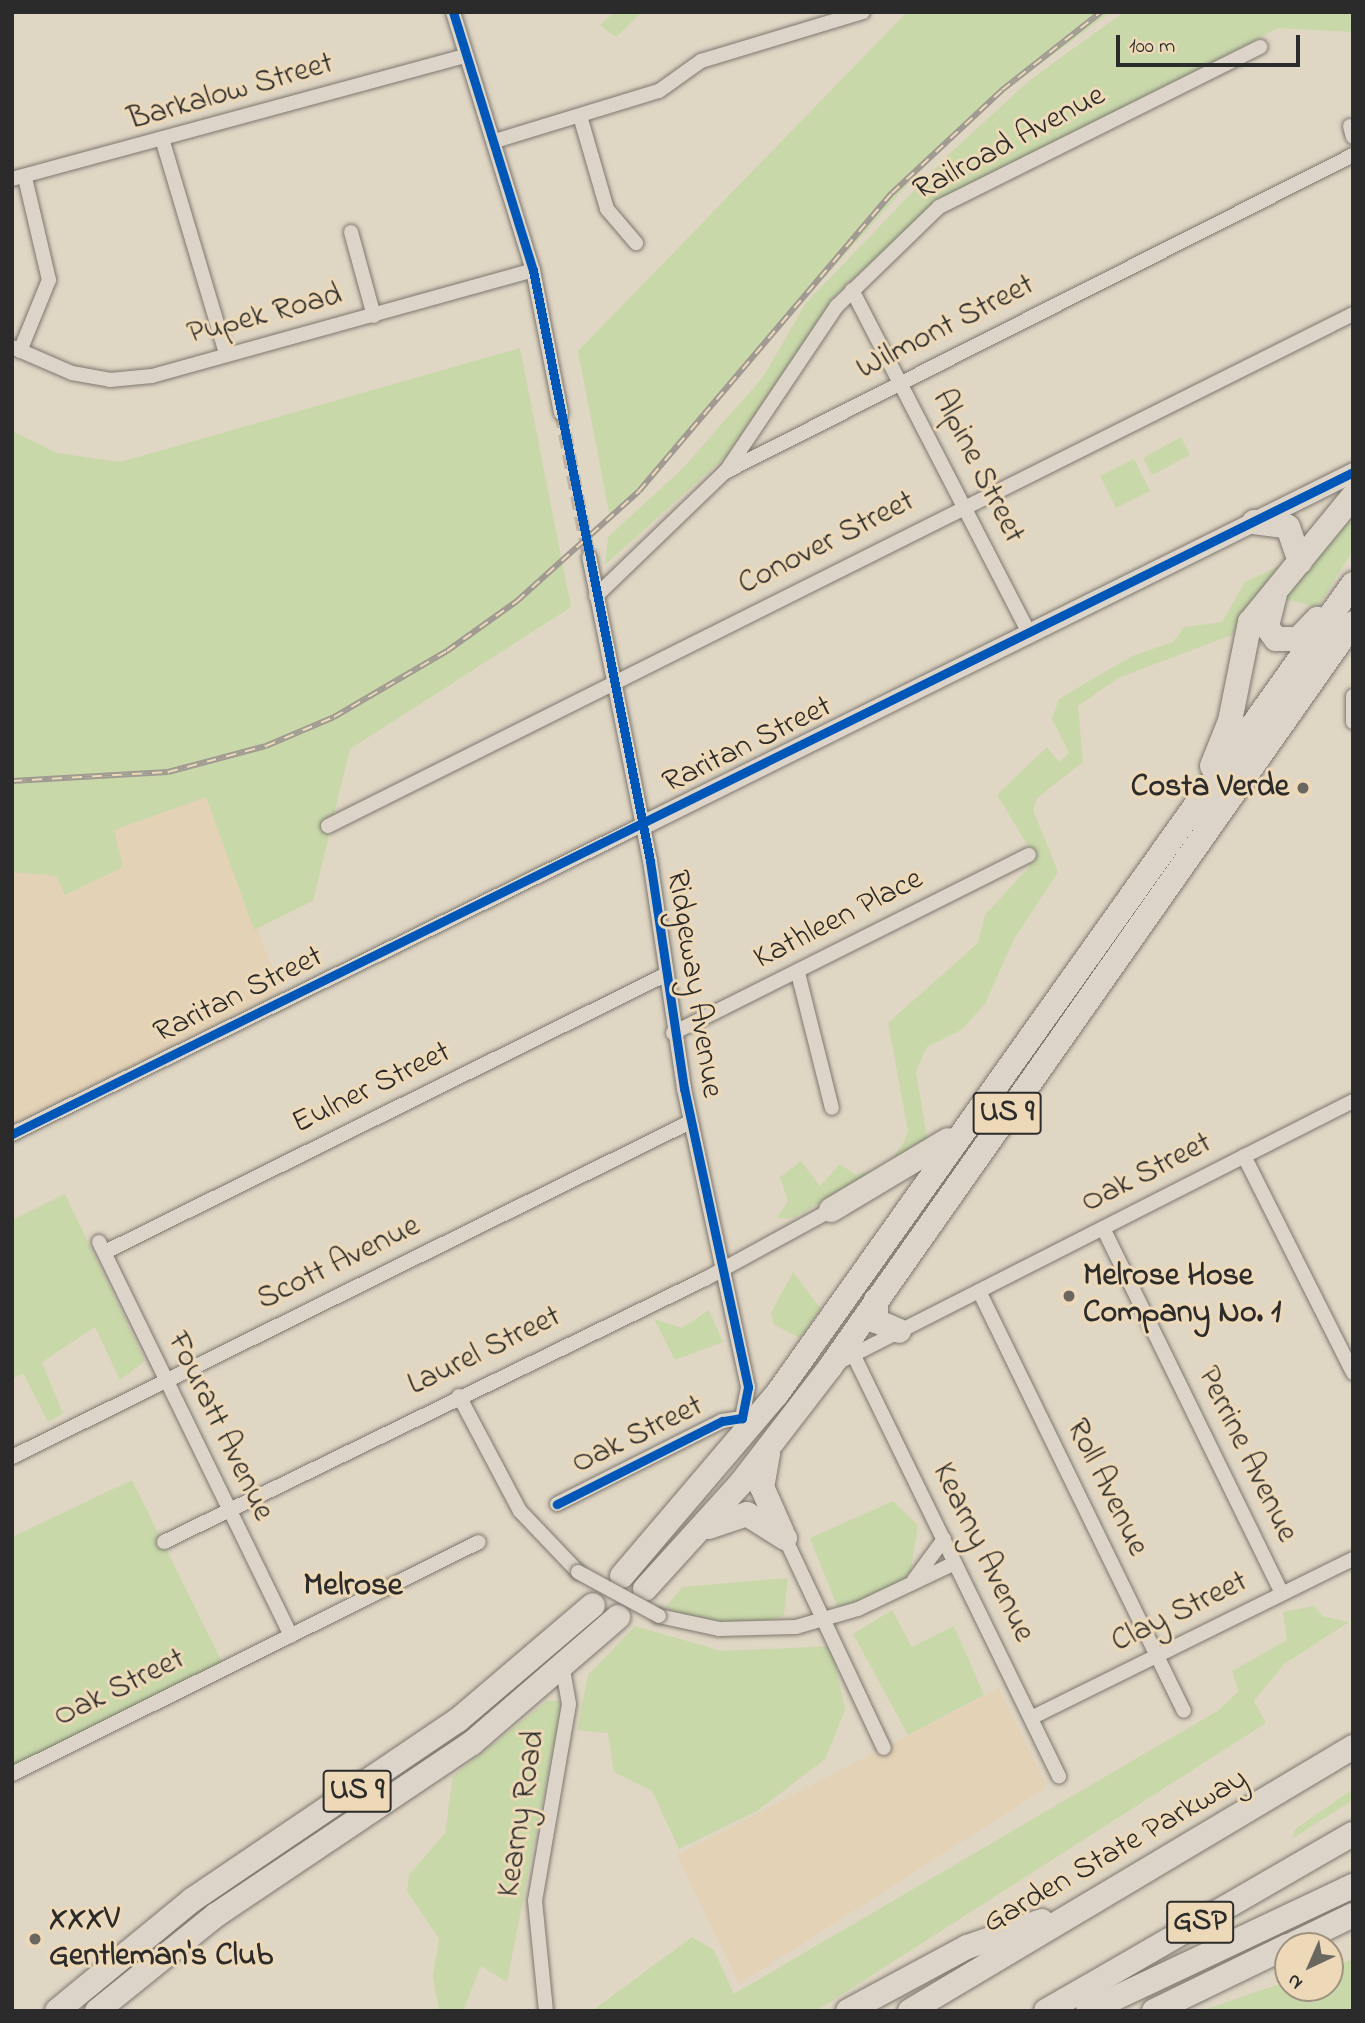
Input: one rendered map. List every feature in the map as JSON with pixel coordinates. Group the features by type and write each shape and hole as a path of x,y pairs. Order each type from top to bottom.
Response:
{"highway":[{"path":"1192,808 1227,733 1247,630 1353,496"},
{"path":"1254,522 1288,527 1300,562"},
{"path":"1275,593 1268,627 1286,642 1303,635 1353,582"},
{"name":"US 9","path":"622,1576 728,1458 1353,582"},
{"name":"US 9","path":"645,1589 696,1534 772,1444 831,1366 1353,623"},
{"path":"831,1210 922,1160 972,1119"},
{"path":"876,1300 876,1321 900,1331"},
{"path":"728,1458 742,1418"},
{"path":"772,1444 762,1487 785,1538"},
{"path":"696,1534 747,1514 785,1538"},
{"name":"US 9","path":"57,2011 110,1963 220,1880 423,1746 593,1605"},
{"name":"US 9","path":"97,2011 173,1947 438,1768 563,1669 618,1617"},
{"name":"Garden State Parkway","path":"910,2011 1353,1747"},
{"name":"GSP","path":"1046,2011 1353,1833"},
{"name":"GSP","path":"1088,2011 1353,1886"},
{"path":"848,2011 967,1947 1093,1904"},
{"path":"1317,1932 1353,1915"},
{"path":"117,2011 173,1947"},
{"path":"1154,2011 1274,1953"},
{"path":"37,2011 110,1963"}],"street":[{"path":"453,12 464,56 495,141 533,270 561,413"},
{"path":"495,141 659,91 701,61 863,12"},
{"name":"Railroad Avenue","path":"725,472 852,290 939,207 1260,47"},
{"name":"Barkalow Street","path":"19,178 163,142 464,56"},
{"path":"580,116 607,209 636,243"},
{"path":"163,142 226,354"},
{"name":"Wilmont Street","path":"596,596 725,472 902,380 1353,155"},
{"path":"16,349 49,279 19,178"},
{"path":"351,232 374,316"},
{"name":"Pupek Road","path":"16,349 72,373 110,380 152,376 533,270"},
{"name":"Alpine Street","path":"852,290 902,380 1029,633"},
{"name":"Conover Street","path":"328,826 1353,314"},
{"name":"Raritan Street","path":"12,1134 1353,472"},
{"name":"Ridgeway Avenue","path":"589,557 642,825 673,1033 690,1122 747,1378 742,1418"},
{"path":"1353,696 1353,722"},
{"name":"Kathleen Place","path":"673,1033 799,973 1029,855"},
{"path":"799,973 832,1108"},
{"name":"Eulner Street","path":"102,1247 665,975"},
{"name":"Oak Street","path":"831,1366 1353,1101"},
{"name":"Scott Avenue","path":"12,1457 690,1122"},
{"path":"1244,1156 1353,1373"},
{"name":"Laurel Street","path":"164,1542 722,1269 831,1210"},
{"name":"Perrine Avenue","path":"1104,1228 1282,1594"},
{"name":"Fouratt Avenue","path":"102,1247 290,1636"},
{"name":"Roll Avenue","path":"979,1291 1184,1710"},
{"name":"Kearny Avenue","path":"853,1354 1059,1776"},
{"path":"459,1396 520,1511 578,1572 659,1616 758,1631 828,1619 955,1563"},
{"name":"Oak Street","path":"557,1504 722,1421 742,1418"},
{"path":"785,1538 828,1619 884,1748"},
{"path":"906,1586 944,1539"},
{"name":"Oak Street","path":"12,1774 478,1542"},
{"name":"Clay Street","path":"1031,1718 1353,1559"},
{"name":"Kearny Road","path":"546,2011 535,1901 569,1704 563,1669"}],"shaded area":[{"path":"206,797 285,1001 12,1137 12,872 56,876 66,895 123,867 113,830"},
{"path":"999,1688 1046,1785 1041,1791 739,1984 677,1855"}],"green space":[{"path":"615,12 642,12 616,37 600,25"},
{"path":"907,12 1111,12 968,117 610,518 578,351"},
{"path":"1124,12 1353,12 1353,32 1278,28 942,199 836,294 728,454 605,565 608,537 682,469 763,377 806,303 947,156 1030,80"},
{"path":"520,348 571,607 350,749 313,901 254,930 206,797 114,830 123,867 65,895 56,876 12,872 12,431 57,453 120,462"},
{"path":"1181,437 1190,455 1152,475 1143,458"},
{"path":"1134,459 1150,491 1116,508 1100,476"},
{"path":"1353,508 1353,550 1318,607 1284,599"},
{"path":"1286,563 1232,635 1118,678 1078,706 1083,762 1037,798 1033,810 1058,872 1014,939 985,1004 961,1030 927,1047 916,1072 928,1143 793,1218 777,1218 788,1201 780,1177 801,1161 820,1186 840,1164 856,1175 888,1165 904,1142 908,1131 888,1023 978,943 985,915 1028,868 1033,854 997,795 1047,747 1059,762 1069,753 1052,719 1059,699 1132,656 1173,642 1184,627 1222,622 1245,582"},
{"path":"65,1194 145,1361 120,1380 95,1327 42,1362 63,1414 48,1422 23,1373 12,1379 12,1220"},
{"path":"793,1272 821,1309 800,1338 774,1325 771,1313"},
{"path":"709,1310 723,1342 675,1360 654,1319 682,1328"},
{"path":"132,1480 225,1668 12,1774 12,1537"},
{"path":"893,1501 918,1525 910,1575 877,1601 837,1606 810,1538"},
{"path":"788,1578 784,1616 712,1634 666,1607 682,1587"},
{"path":"1314,1606 1322,1616 1349,1622 1284,1664 1254,1701 1266,1723 816,2011 592,2011 692,1937 714,1950 734,1994 1219,1710 1239,1691 1232,1671 1287,1640 1283,1612"},
{"path":"892,1610 912,1647 954,1626 984,1695 908,1735 853,1634"},
{"path":"635,1626 722,1651 831,1646 845,1710 825,1759 757,1811 679,1849 652,1791 614,1772 608,1733 577,1730 588,1675"},
{"path":"547,1701 562,1701 507,1982 481,1966 463,2011 439,2011 433,1976 439,1939 407,1891 409,1875 445,1833 453,1776"},
{"path":"1353,1789 1353,1800 1293,1838 1294,1830"},
{"path":"1353,1959 1353,2011 1200,2011 1274,1986 1274,2002 1344,2002 1344,1963"}],"tunnel":[{"path":"561,413 589,557"}],"railway":[{"path":"12,781 168,772 266,746 334,717 447,651 517,601 639,491 892,193 1002,90 1101,12"}],"cycle path":[{"path":"453,12 533,270 650,861 684,1088 748,1387 742,1418 722,1421 557,1504"},
{"path":"12,1134 1353,472"}],"place":[{"name":"Costa Verde","path":"1303,788"},
{"name":"Melrose Hose Company No. 1","path":"1069,1296"},
{"name":"XXXV Gentleman's Club","path":"35,1939"}],"district":[{"name":"Melrose","path":"353,1587"}]}
